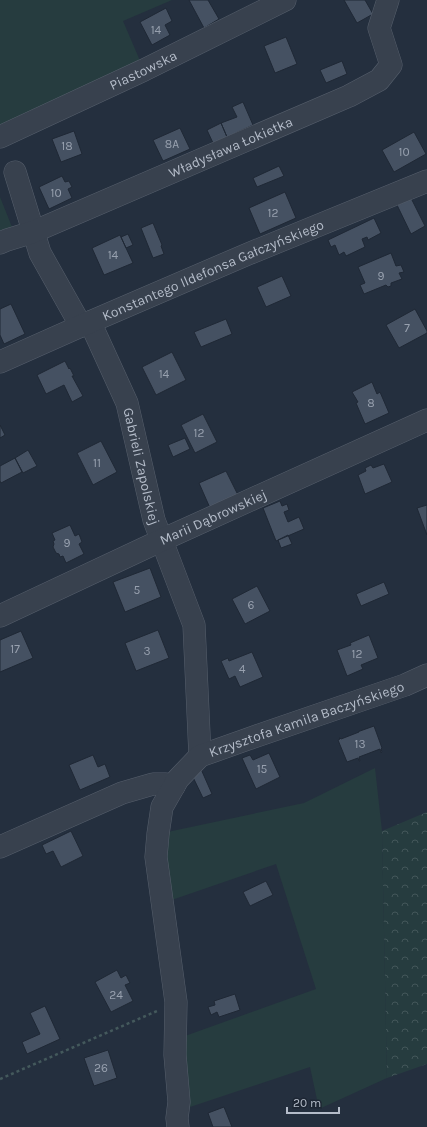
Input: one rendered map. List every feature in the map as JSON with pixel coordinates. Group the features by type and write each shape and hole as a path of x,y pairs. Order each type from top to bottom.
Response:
{"street":[{"name":"Piastowska","path":"0,137 144,70 285,0"},
{"name":"Władysława Łokietka","path":"0,243 33,232 349,96 379,80 391,65 379,28 388,0"},
{"name":"Gabrieli Zapolskiej","path":"15,172 40,253 85,324 128,403 154,520 194,625 200,756"},
{"name":"Konstantego Ildefonsa Gałczyńskiego","path":"0,362 248,254 426,185"},
{"name":"Marii Dąbrowskiej","path":"0,616 162,540 427,420"},
{"name":"Krzysztofa Kamila Baczyńskiego","path":"178,1127 177,1118 179,1102 175,1055 176,1002 156,857 162,807 178,779 200,756 406,685 427,675"},
{"path":"0,847 122,793 153,784 166,784 174,786"}],"path":[{"path":"0,1079 176,1002"}],"green space":[{"path":"0,0 172,0 123,21 144,70 0,137"},
{"path":"0,197 16,237 0,243"},
{"path":"375,768 382,831 387,1078 319,1109 310,1067 184,1109 185,1036 316,989 276,864 163,903 158,834 304,803"},
{"path":"427,812 427,1064 387,1078 382,831"}],"building":[{"path":"189,0 208,0 219,19 204,28"},
{"path":"344,0 365,0 373,14 357,23"},
{"path":"166,8 172,21 165,25 170,35 152,45 140,22"},
{"path":"286,37 297,64 275,73 264,46"},
{"path":"342,61 347,74 326,83 320,70"},
{"path":"243,102 253,125 227,137 221,123 237,117 232,107"},
{"path":"221,123 227,137 213,143 207,130"},
{"path":"180,128 190,149 163,161 153,140"},
{"path":"74,131 82,154 61,162 52,139"},
{"path":"414,132 426,154 394,172 382,150"},
{"path":"279,166 284,176 257,187 253,178"},
{"path":"62,176 65,182 69,181 72,187 68,189 72,198 49,209 39,187"},
{"path":"285,192 296,218 260,234 249,208"},
{"path":"411,198 425,226 411,234 397,205"},
{"path":"374,218 381,233 368,240 367,237 362,239 365,247 346,256 344,252 339,255 335,245 331,247 328,240"},
{"path":"153,223 164,254 153,258 141,228"},
{"path":"128,234 133,245 126,248 121,237"},
{"path":"120,235 133,263 104,275 92,248"},
{"path":"391,253 396,266 401,265 404,272 399,273 402,279 391,283 391,286 388,287 386,285 364,294 360,285 365,283 358,267"},
{"path":"282,276 291,296 266,307 257,287"},
{"path":"11,304 25,334 4,344 0,335 0,309"},
{"path":"415,309 427,333 399,348 386,325"},
{"path":"226,319 232,334 201,347 194,332"},
{"path":"172,352 186,380 156,395 142,367"},
{"path":"65,361 69,369 70,368 74,376 72,376 83,396 72,402 64,385 46,394 37,375"},
{"path":"372,382 377,394 380,392 389,413 365,424 356,403 358,402 352,392"},
{"path":"203,414 217,442 195,453 181,425"},
{"path":"0,425 5,435 0,438"},
{"path":"185,438 190,449 173,457 168,445"},
{"path":"101,441 117,472 93,485 77,453"},
{"path":"28,450 37,466 23,473 15,458"},
{"path":"15,458 22,472 1,483 0,466"},
{"path":"384,464 392,482 365,494 358,475 366,471 365,468 371,465 373,468"},
{"path":"226,471 238,495 210,508 199,483"},
{"path":"280,501 282,506 287,504 289,510 284,512 288,522 299,517 304,529 276,541 263,508"},
{"path":"427,505 427,535 417,508"},
{"path":"70,525 75,536 79,534 82,542 79,544 84,554 66,563 63,556 60,557 53,547 53,541 55,540 52,533"},
{"path":"288,535 292,544 281,548 278,540"},
{"path":"150,568 161,597 125,612 113,582"},
{"path":"384,582 389,594 361,606 356,594"},
{"path":"257,586 270,611 245,624 232,599"},
{"path":"158,630 169,658 136,671 125,643"},
{"path":"21,631 33,658 0,672 0,640"},
{"path":"369,635 378,658 361,665 363,669 347,676 337,650 351,645 350,643"},
{"path":"252,652 263,677 240,687 235,676 229,679 221,661 228,658 229,661"},
{"path":"374,726 382,752 381,753 380,749 359,757 360,761 358,758 347,762 338,740 340,739 339,738 341,739"},
{"path":"269,753 280,777 256,789 242,758 250,755 253,760"},
{"path":"93,755 98,767 105,764 110,777 80,790 69,765"},
{"path":"201,769 212,794 203,798 191,773"},
{"path":"71,831 83,856 61,867 53,851 46,854 42,845"},
{"path":"266,881 273,895 250,906 243,892"},
{"path":"117,970 121,978 126,975 130,983 125,985 133,1001 111,1012 95,982"},
{"path":"235,994 240,1010 219,1017 217,1012 211,1015 208,1007 215,1005 214,1001"},
{"path":"45,1006 60,1039 27,1054 22,1042 40,1034 30,1013"},
{"path":"108,1050 117,1078 94,1086 84,1058"},
{"path":"224,1107 232,1127 213,1127 208,1113"}]}
